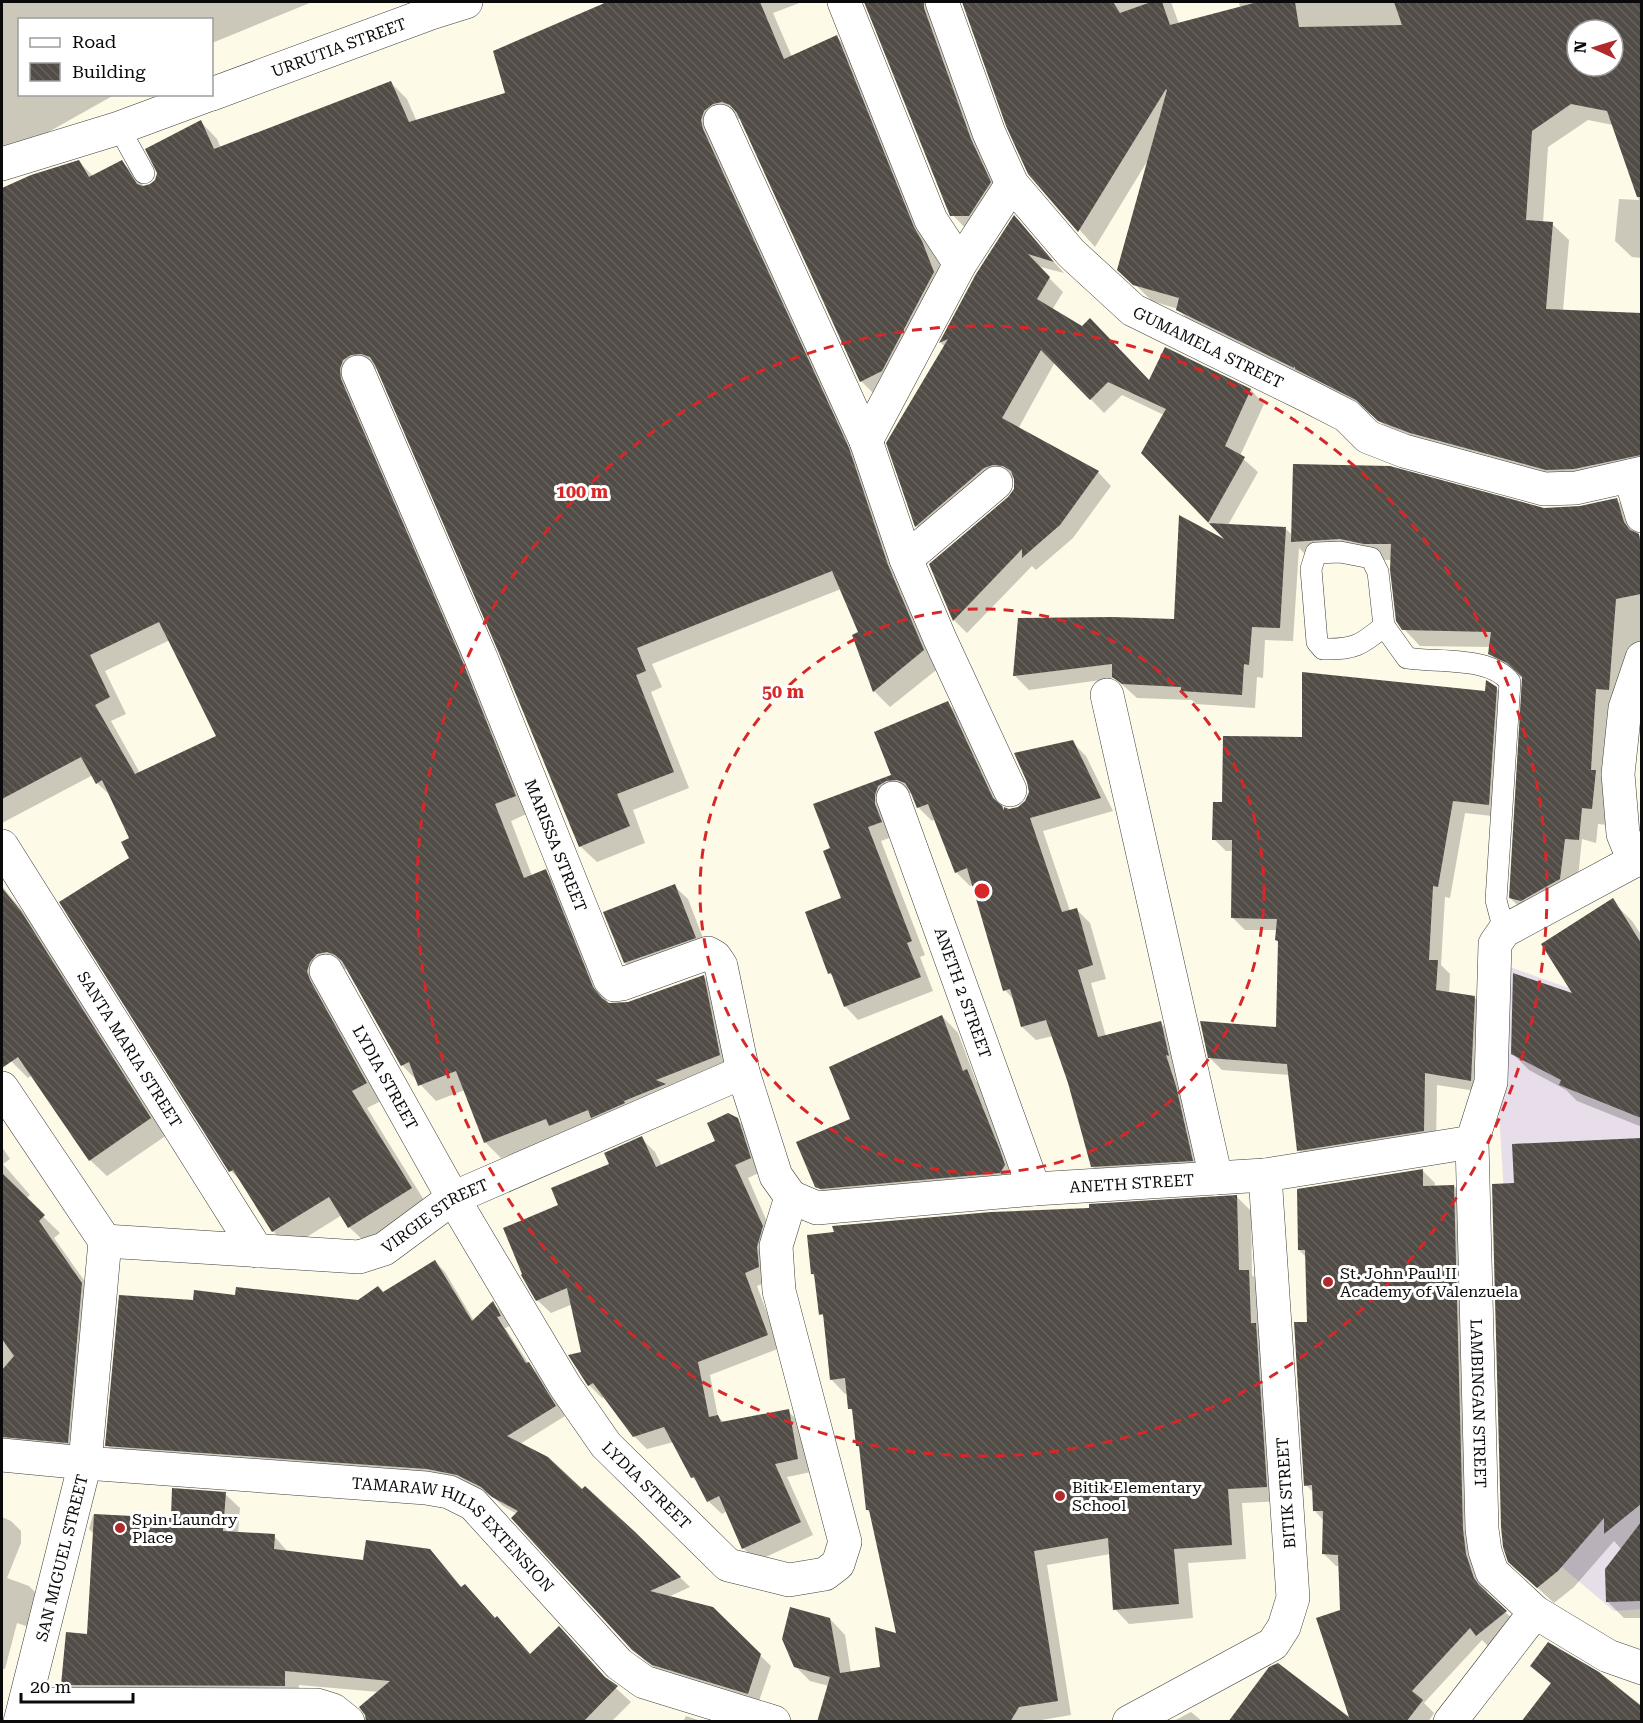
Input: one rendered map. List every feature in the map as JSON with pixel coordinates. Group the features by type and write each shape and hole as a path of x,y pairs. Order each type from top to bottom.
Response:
{"street":[{"name":"URRUTIA STREET","path":"213,93 429,7 466,2"},
{"path":"844,2 931,220 960,264"},
{"name":"GUMAMELA STREET","path":"942,2 989,133 1012,184 1071,253 1133,310 1347,416 1368,437 1404,451 1544,489 1576,488 1636,475 1641,516"},
{"name":"URRUTIA STREET","path":"2,164 119,128 206,96"},
{"path":"720,121 866,441 906,559 940,639 1010,790"},
{"path":"866,441 960,264 1012,184"},
{"name":"MARISSA STREET","path":"358,372 481,658 610,980 615,985 622,984 708,953 715,957 721,966 743,1072 776,1176 791,1197"},
{"path":"906,559 996,483"},
{"path":"1504,931 1638,864 1623,834 1618,774 1626,708 1641,658"},
{"path":"1107,695 1216,1178"},
{"name":"ANETH 2 STREET","path":"893,798 1034,1189"},
{"name":"SANTA MARIA STREET","path":"2,846 257,1251"},
{"name":"LAMBINGAN STREET","path":"1504,931 1495,944 1493,960 1491,1082 1472,1142 1482,1528 1485,1551 1492,1572 1535,1612 1608,1656 1641,1668"},
{"name":"LYDIA STREET","path":"326,971 453,1198 565,1386 606,1445 728,1565 789,1580 825,1574 838,1564 844,1542 779,1291 776,1246 791,1197"},
{"name":"VIRGIE STREET","path":"105,1241 358,1257 384,1249 453,1198 743,1072"},
{"path":"2,1088 105,1241 86,1463"},
{"name":"ANETH STREET","path":"791,1197 817,1208 1034,1189 1265,1175 1472,1142"},
{"name":"BITIK STREET","path":"1129,1722 1273,1644 1284,1628 1293,1598 1265,1175"},
{"name":"TAMARAW HILLS EXTENSION","path":"2,1455 426,1488 449,1492 473,1504 597,1641 627,1670 644,1682 774,1722"},
{"name":"SAN MIGUEL STREET","path":"22,1713 86,1463"},
{"path":"1450,1722 1535,1612"},
{"path":"22,1713 316,1706 333,1710 348,1722"}],"lane":[{"path":"119,128 144,173"},
{"path":"1384,626 1364,643 1345,650 1323,649 1317,642 1311,569 1316,553 1340,552 1371,558 1378,572 1384,626 1407,658 1481,665 1503,672 1510,682 1496,900 1504,931"}],"shaded area":[{"path":"1502,964 1641,1014 1641,1609 1614,1611 1525,1536 1495,1047"}],"building":[{"path":"607,2 760,2 784,59 837,35 934,272 882,371 860,382 737,113 730,105 722,102 713,104 704,111 701,120 703,129 849,448 888,565 924,650 873,692 852,635 858,632 832,571 637,648 646,671 636,675 674,772 617,794 630,826 579,847 375,365 370,357 361,354 351,355 343,360 340,369 341,379 464,665 516,796 495,804 524,878 546,869 593,987 609,1003 628,1002 704,975 720,1055 656,1080 666,1084 624,1101 625,1103 591,1118 588,1110 549,1126 546,1119 484,1143 456,1071 418,1086 409,1062 401,1066 342,961 327,952 317,954 310,962 307,971 310,980 367,1083 352,1091 412,1188 348,1228 329,1197 272,1232 233,1170 229,1172 59,902 129,858 121,842 129,838 102,780 96,784 81,757 2,799 2,188 31,175 79,160 89,177 122,160 137,184 143,186 155,180 157,173 145,149 201,120 214,149 391,81 409,122 505,93 493,51","holes":["159,622 216,736 135,774 95,705 110,697 90,655"]},
{"path":"864,2 924,2 924,8 971,139 991,182 969,216 950,216"},
{"path":"962,2 1113,2 1120,13 1151,2 1162,2 1170,25 1254,3 1295,2 1299,27 1402,25 1394,2 1641,2 1641,197 1637,197 1607,111 1571,104 1532,131 1526,220 1553,222 1546,309 1641,313 1641,455 1574,469 1546,470 1410,433 1378,421 1356,400 1295,369 1295,366 1294,368 1176,310 1179,298 1133,285 1117,270 1166,89 1078,232 1028,174 1006,126"},
{"path":"1014,215 1054,262 1028,254 1050,277 1037,299 1082,326 1090,318 1149,380 1165,347 1251,389 1225,446 1245,457 1208,523 1141,453 1166,409 1108,382 1090,400 1041,350 1002,418 1099,471 1060,525 1022,558 1022,549 953,621 929,564 1008,497 1014,489 1011,471 1003,466 993,465 984,468 915,527 886,443 948,339 939,343 976,274"},
{"path":"1293,464 1390,466 1544,508 1580,506 1617,498 1624,522 1630,530 1639,534 1641,594 1616,599 1609,690 1596,689 1591,770 1596,770 1592,809 1582,808 1579,840 1565,839 1560,879 1521,901 1509,898 1522,677 1507,663 1488,654 1491,632 1402,630 1396,621 1390,570 1391,544 1364,544 1340,539 1291,542"},
{"path":"1179,515 1224,539 1209,523 1286,527 1280,628 1252,627 1249,665 1244,664 1242,695 1181,691 1181,687 1122,684 1112,677 1112,664 1013,676 1018,618 1174,619"},
{"path":"1302,672 1485,691 1486,680 1497,687 1489,805 1453,801 1438,887 1433,886 1429,960 1438,960 1436,990 1475,996 1471,1081 1425,1073 1424,1131 1297,1151 1287,1064 1208,1058 1200,1021 1276,1027 1278,941 1275,940 1277,919 1231,918 1232,840 1212,840 1213,802 1222,802 1223,736 1302,737"},
{"path":"948,701 993,798 1004,811 1004,807 1009,809 1018,807 1025,801 1029,792 1014,753 1073,740 1101,798 1030,818 1062,912 1077,908 1093,965 1078,970 1098,1037 1161,1021 1169,1056 1166,1055 1176,1086 1193,1161 1091,1167 1068,1083 1046,1020 1021,1027 1010,989 1003,991 967,868 955,873 928,804 917,808 905,783 897,780 886,781 878,786 875,804 882,822 868,827 912,941 907,943 921,977 844,1007 831,973 828,974 805,912 841,898 823,851 830,848 813,804 891,775 874,732"},
{"path":"675,884 696,938 624,963 603,912"},
{"path":"2,888 21,911 151,1118 89,1161 18,1057 2,1068"},
{"path":"1613,898 1641,943 1641,1118 1559,1085 1561,1080 1511,1054 1513,973 1572,993 1541,944"},
{"path":"942,1015 963,1071 967,1069 1000,1150 1005,1165 1000,1173 820,1189 815,1187 796,1142 850,1119 829,1067"},
{"path":"728,1113 738,1118 751,1158 735,1165 763,1226 757,1247 759,1267 745,1273 768,1335 698,1362 709,1417 718,1415 721,1422 789,1409 798,1459 775,1464 801,1522 742,1549 719,1496 707,1502 694,1477 691,1478 664,1427 633,1437 593,1383 588,1386 568,1355 581,1352 567,1288 536,1301 521,1275 503,1228 558,1205 551,1188 609,1164 604,1153 642,1136 656,1167 715,1141 707,1123"},
{"path":"1641,1138 1641,1504 1604,1534 1604,1518 1558,1571 1537,1588 1508,1562 1503,1547 1492,1184 1514,1183 1512,1144"},
{"path":"1423,1169 1423,1186 1454,1185 1463,1529 1466,1554 1474,1578 1479,1585 1507,1611 1476,1636 1470,1628 1412,1691 1423,1700 1406,1722 1228,1722 1269,1667 1278,1663 1349,1717 1316,1618 1340,1610 1338,1555 1322,1554 1323,1511 1313,1511 1312,1485 1304,1486 1294,1322 1307,1322 1305,1250 1298,1250 1297,1189"},
{"path":"2,1173 45,1215 39,1221 82,1283 68,1443 2,1437 2,1370 14,1356 2,1339"},
{"path":"1237,1195 1239,1270 1249,1270 1251,1323 1256,1323 1267,1487 1228,1489 1232,1545 1174,1549 1179,1604 1113,1610 1108,1538 1034,1551 1058,1701 1019,1707 1010,1722 817,1722 830,1677 794,1667 782,1639 790,1607 830,1618 840,1673 880,1667 875,1627 896,1633 869,1510 866,1510 859,1446 856,1446 852,1409 848,1409 845,1378 830,1380 823,1314 819,1315 814,1274 811,1274 807,1235 834,1232 832,1226 991,1212 1089,1208 1089,1204"},
{"path":"435,1260 472,1321 493,1301 501,1316 497,1317 526,1363 529,1362 556,1406 507,1436 548,1457 582,1489 585,1486 681,1577 650,1591 713,1607 761,1654 748,1694 652,1665 632,1650 511,1518 518,1511 492,1497 481,1487 457,1475 427,1469 105,1446 119,1295 193,1300 194,1290 235,1295 236,1287 358,1300 378,1286 383,1292"},
{"path":"172,1488 226,1492 223,1531 275,1534 274,1549 363,1560 366,1540 430,1549 461,1587 465,1584 530,1654 559,1626 605,1677 618,1686 583,1722 366,1722 365,1715 359,1707 390,1681 285,1671 285,1686 61,1685 66,1632 87,1634 94,1514 171,1518"},
{"path":"1641,1522 1641,1601 1606,1602 1605,1569"},
{"path":"1548,1642 1599,1672 1641,1706 1641,1722 1521,1722 1551,1683 1530,1666"}],"place":[{"name":"St. John Paul II Academy of Valenzuela","path":"1328,1282"},
{"name":"Bitik Elementary School","path":"1060,1496"},
{"name":"Spin Laundry Place","path":"120,1528"}]}
